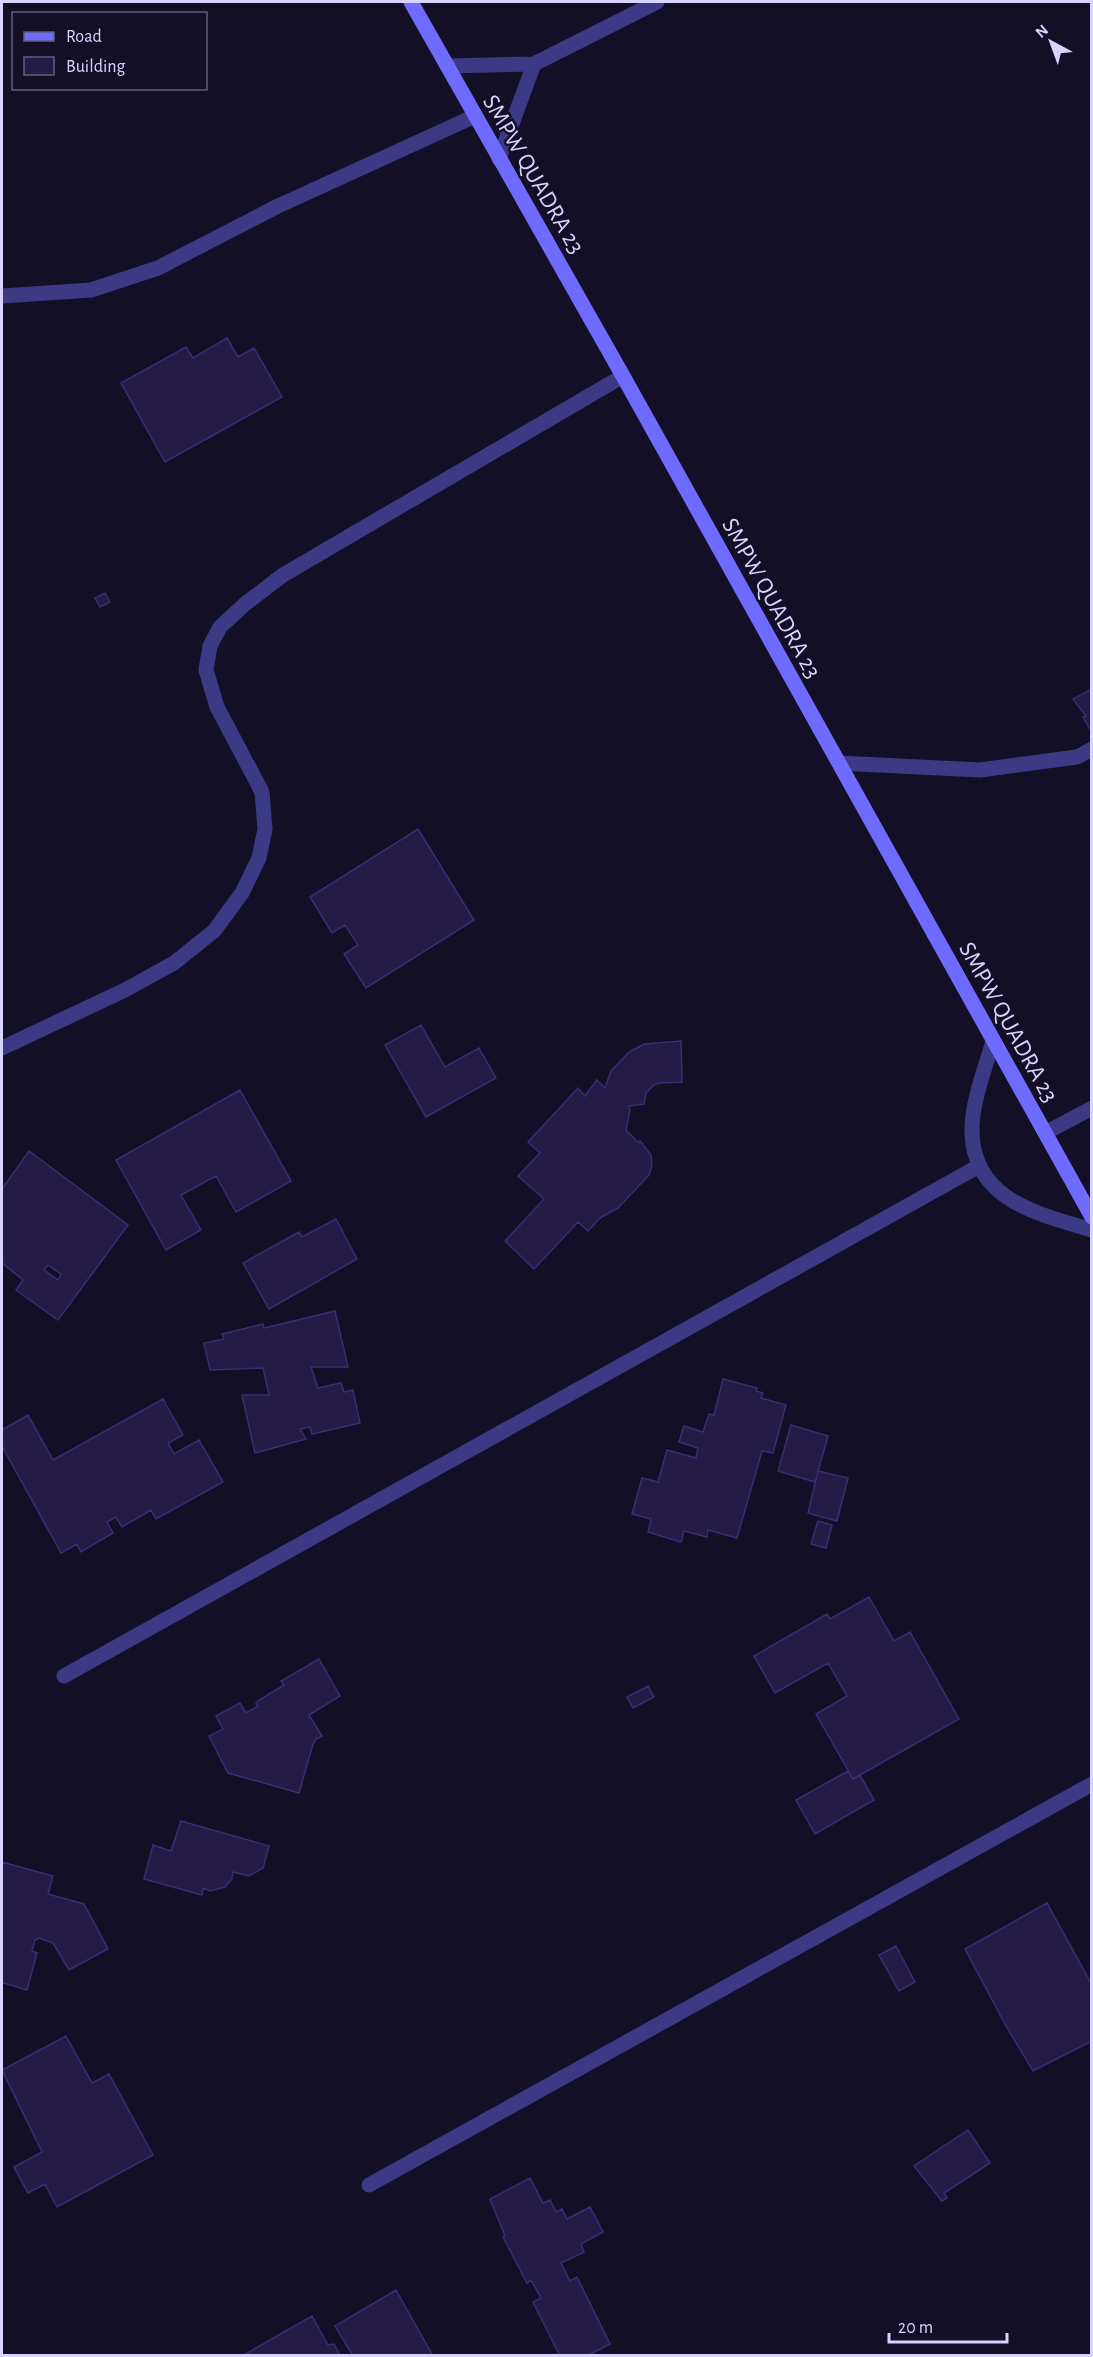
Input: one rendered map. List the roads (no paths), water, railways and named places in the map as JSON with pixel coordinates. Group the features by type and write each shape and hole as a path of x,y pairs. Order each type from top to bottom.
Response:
{"street":[{"name":"SMPW QUADRA 23","path":"411,2 623,376 1092,1217"},
{"path":"447,66 534,64 657,2"},
{"path":"499,159 534,64"},
{"path":"2,296 91,290 158,268 276,207 475,116"},
{"path":"2,1048 125,990 174,963 214,931 242,893 259,858 265,829 262,792 217,707 206,670 210,646 220,627 245,604 283,575 623,376"},
{"path":"839,764 980,770 1077,757 1092,749"},
{"path":"993,1041 976,1102 972,1129 974,1151 979,1166 1001,1194 1024,1208 1092,1230"},
{"path":"1045,1133 1092,1108"},
{"path":"64,1676 979,1166"},
{"path":"369,2185 1092,1784"}]}
